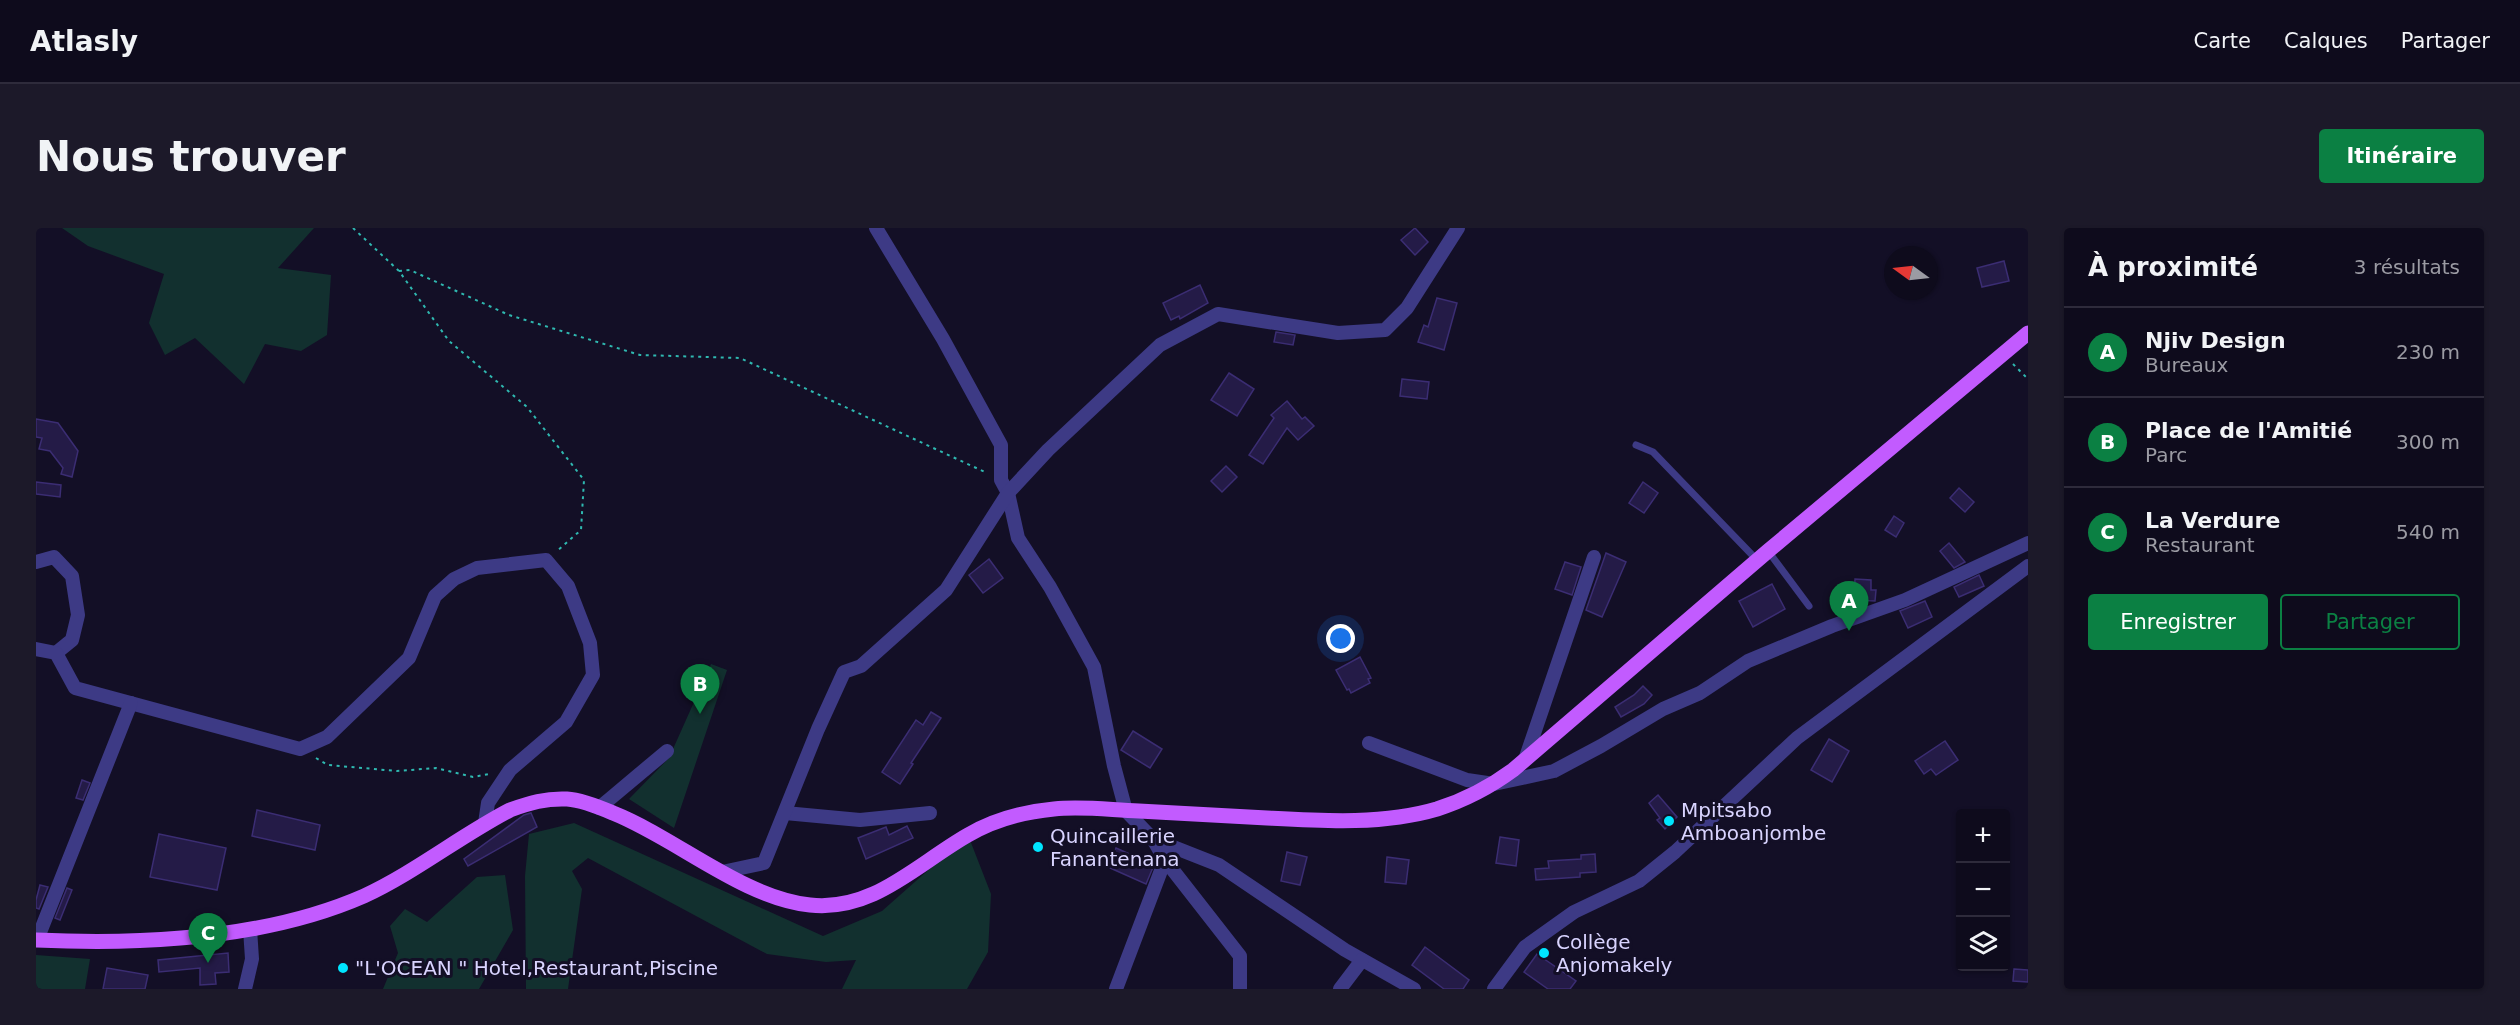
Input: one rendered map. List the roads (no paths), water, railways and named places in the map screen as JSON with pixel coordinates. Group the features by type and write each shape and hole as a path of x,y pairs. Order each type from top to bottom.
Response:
{"main road":[{"path":"36,940 99,943 250,929 293,921 366,895 485,823 510,810 544,800 570,799 628,819 722,872 782,900 812,906 838,905 880,893 968,835 994,822 1020,813 1072,807 1294,819 1389,818 1434,810 1460,801 1494,784 2028,333"}],"street":[{"path":"876,228 1001,445 1001,480 1008,493 1018,537 1050,587 1094,667 1114,766 1126,811 1153,839 1165,860 1240,956 1240,989"},
{"path":"722,872 764,863 818,729 844,672 861,666 946,590 1008,493 1048,450 1160,345 1218,314 1338,333 1385,330 1407,308 1458,228"},
{"path":"1369,742 1467,780 1494,784 1554,771 1663,709 1700,693 1748,661 1832,626 1905,600 2028,543"},
{"path":"36,562 54,557 72,576 78,615 72,640 56,653"},
{"path":"1526,757 1594,557"},
{"path":"56,653 75,688 300,749 327,737 409,657 435,596 454,579 477,568 546,560 568,586 590,644 593,675 566,722 510,770 488,803 485,823"},
{"path":"1494,989 1525,948 1574,912 1639,881 1675,852 1797,738 2028,566"},
{"path":"36,649 56,653"},
{"path":"36,940 131,703"},
{"path":"599,808 667,751"},
{"path":"785,813 860,820 930,813"},
{"path":"1153,839 1219,865 1362,960 1414,989"},
{"path":"1116,989 1165,860"},
{"path":"245,989 252,959 250,929"},
{"path":"1340,989 1362,960"}],"lane":[{"path":"1635,445 1653,452 1763,556 1809,606"}],"place":[{"name":"Njiv Design","path":"1849,631"},
{"name":"Place de l'Amitié","path":"700,714"},
{"name":"Mpitsabo Amboanjombe","path":"1669,821"},
{"name":"Quincaillerie Fanantenana","path":"1038,847"},
{"name":"Collège Anjomakely","path":"1544,953"},
{"name":"La Verdure","path":"208,963"},
{"name":"\"L'OCEAN \" Hotel,Restaurant,Piscine","path":"343,968"}]}
